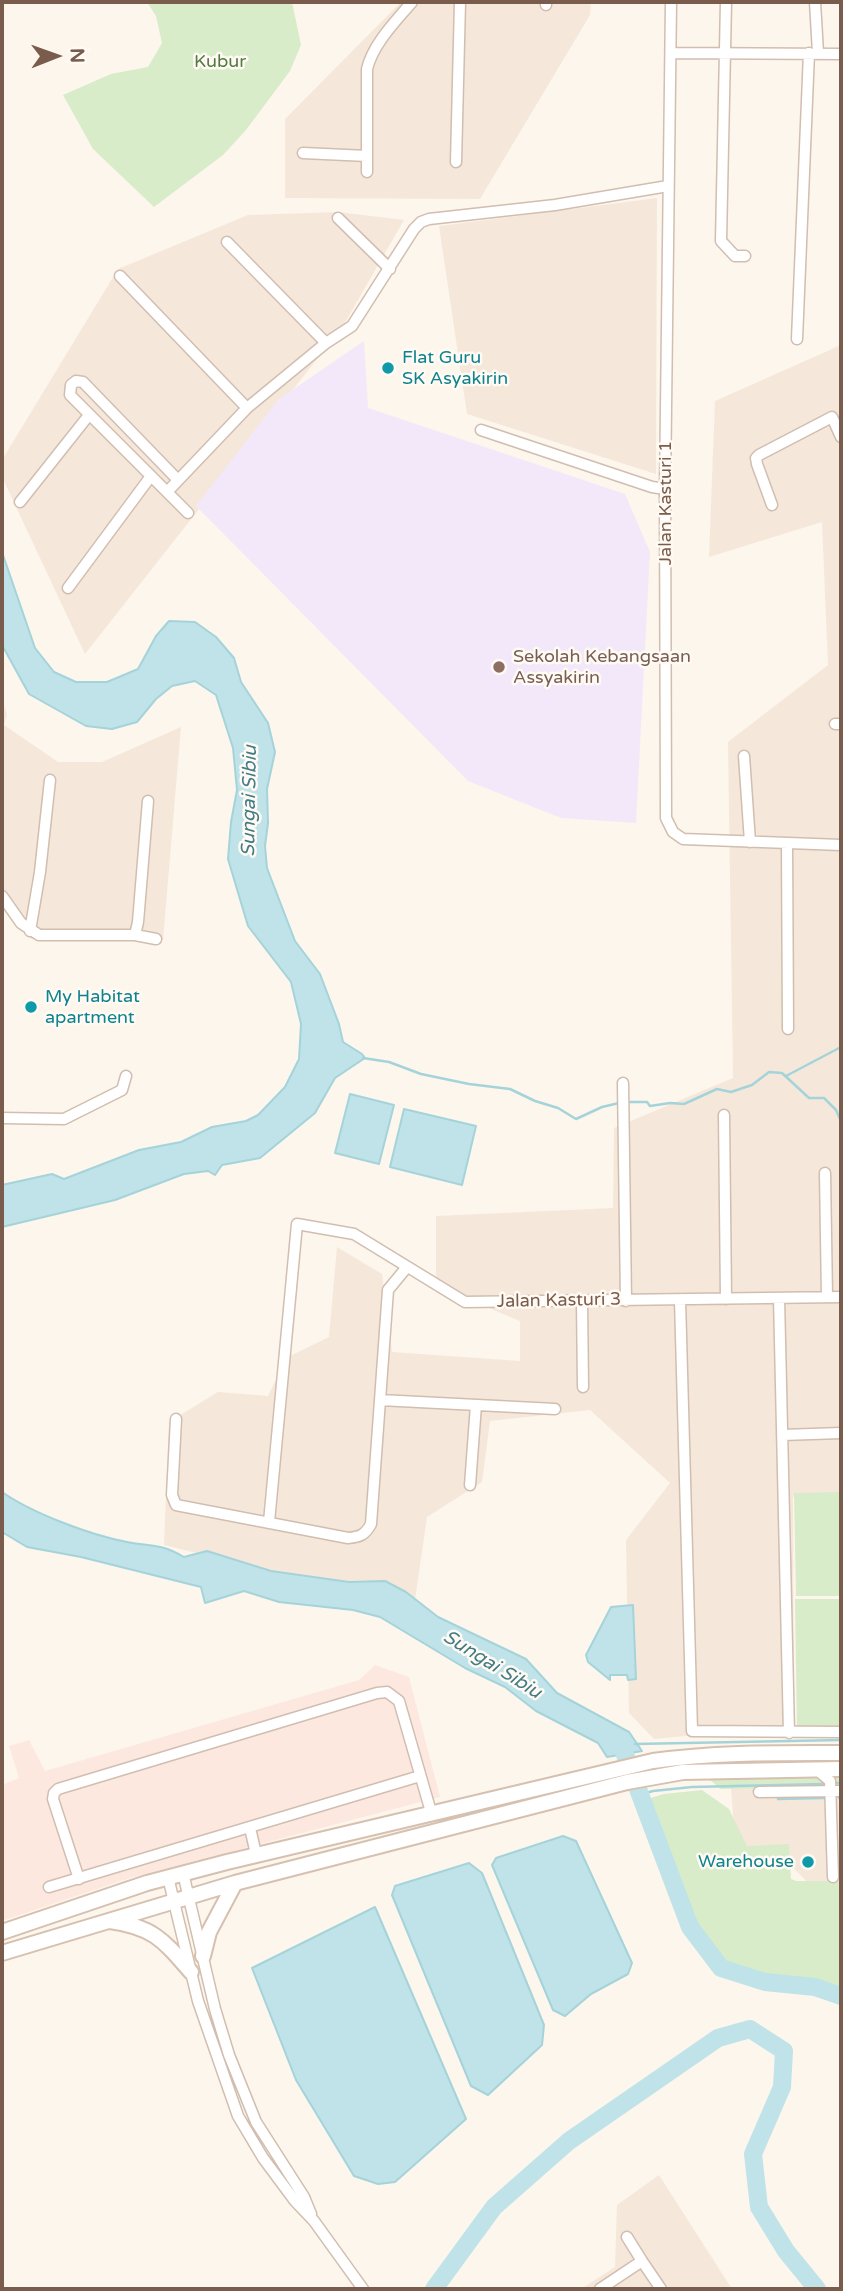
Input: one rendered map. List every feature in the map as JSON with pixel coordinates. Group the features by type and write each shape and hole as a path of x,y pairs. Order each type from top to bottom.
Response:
{"street":[{"path":"367,172 369,60 412,2"},
{"path":"456,162 460,2"},
{"name":"Jalan Kasturi 1","path":"671,2 665,489 666,818 673,832 683,839 841,845"},
{"path":"726,2 721,241 735,256 745,256"},
{"path":"797,339 815,2"},
{"path":"671,53 841,54"},
{"path":"303,153 366,156"},
{"path":"167,492 247,408 326,343 352,326 421,222 555,205 668,186"},
{"path":"338,218 390,269"},
{"path":"227,242 326,343"},
{"path":"120,276 247,408"},
{"path":"178,480 83,382 76,382 69,390 70,395 188,513"},
{"path":"20,502 89,415"},
{"path":"772,505 757,464 758,454 836,415 841,437"},
{"path":"481,430 665,489"},
{"path":"68,588 151,477"},
{"path":"744,756 750,842"},
{"path":"30,931 50,779"},
{"path":"135,935 148,801"},
{"path":"787,844 788,1029"},
{"path":"2,896 20,923 39,935 135,935 156,939"},
{"path":"2,1118 64,1119 122,1090 126,1076"},
{"path":"623,1083 626,1301"},
{"path":"724,1115 726,1299"},
{"path":"825,1173 827,1297"},
{"name":"Jalan Kasturi 3","path":"269,1522 297,1224 354,1234 462,1301 582,1302 841,1297"},
{"path":"176,1419 172,1495 176,1505 348,1538 359,1537 367,1532 370,1524 388,1290 407,1267"},
{"path":"779,1297 789,1733"},
{"path":"680,1300 691,1728 695,1732 841,1732"},
{"path":"582,1302 583,1387"},
{"path":"380,1399 555,1409"},
{"path":"470,1485 475,1405"},
{"path":"782,1435 841,1433"},
{"path":"79,1879 53,1799 58,1789 377,1693 387,1692 399,1700 431,1812"},
{"path":"2,1953 181,1898 568,1788 653,1761 682,1757 841,1753"},
{"path":"816,1769 827,1776 836,1791 833,1877"},
{"path":"2,1932 168,1877 431,1812 568,1788 683,1772 841,1769"},
{"path":"49,1887 420,1776"},
{"path":"759,1792 836,1791"},
{"path":"250,1828 256,1854"},
{"path":"183,1873 181,1898 191,1972 211,2042 238,2116 263,2158 295,2201 314,2221 363,2289"},
{"path":"168,1877 181,1898 203,1956 215,2009 243,2093 256,2122 304,2197 314,2221"},
{"path":"203,1956 209,1932 235,1883"},
{"path":"104,1921 126,1923 161,1938 191,1972"},
{"path":"627,2237 661,2289"},
{"path":"600,2289 642,2261"}],"shaded area":[{"path":"401,2 591,2 590,15 480,199 285,198 285,119"},
{"path":"657,198 656,474 467,414 439,226"},
{"path":"338,212 404,220 343,326 85,654 2,477 2,460 118,269 248,215"},
{"name":"Sekolah Kebangsaan Assyakirin","path":"364,341 368,408 625,494 650,552 636,823 561,818 468,781 196,506 279,399"},
{"path":"841,345 841,1497 793,1497 794,1726 654,1739 629,1713 626,1540 670,1483 590,1410 490,1421 482,1482 427,1517 414,1607 164,1545 169,1422 218,1392 268,1396 286,1358 329,1337 337,1247 382,1274 392,1352 520,1361 520,1321 436,1286 436,1216 613,1208 614,1128 733,1078 728,742 828,665 822,522 709,557 715,401"},
{"path":"2,700 7,714 4,725 58,762 102,762 181,727 163,940 31,939 2,903"},
{"path":"375,1665 409,1677 440,1797 130,1878 2,1921 2,1785 19,1778 9,1746 29,1740 45,1771 359,1680"},
{"path":"841,1785 841,1889 815,1890 781,1855 736,1854 731,1788"},
{"path":"659,2175 732,2289 581,2289 615,2267 617,2205"}],"green space":[{"name":"Kubur","path":"147,2 292,2 301,45 290,71 246,130 223,155 154,207 93,149 63,95 111,74 148,67 162,43 156,16"},
{"path":"841,1492 841,1596 796,1596 794,1493"},
{"path":"795,1599 841,1599 841,1729 797,1729"},
{"path":"841,1776 841,1786 721,1789 710,1780"},
{"path":"702,1790 729,1809 747,1846 789,1844 791,1879 841,1881 841,1991 727,1965 716,1956 704,1939 680,1890 644,1800 664,1794"}],"water":[{"path":"2,552 35,648 54,672 76,682 107,682 138,669 156,636 169,621 195,622 216,637 234,658 241,682 268,723 275,752 267,789 267,868 295,941 320,974 343,1042 365,1058 335,1078 315,1113 260,1158 222,1165 215,1175 208,1171 184,1174 115,1200 2,1227 2,1185 52,1174 64,1179 139,1150 181,1142 212,1127 246,1121 258,1115 285,1087 299,1059 301,1024 291,982 248,926 228,859 237,790 233,748 216,695 195,681 172,686 156,699 137,722 112,729 86,726 29,694 2,645"},
{"path":"350,1094 394,1105 379,1164 335,1153"},
{"path":"404,1109 476,1126 462,1185 390,1167"},
{"path":"2,1492 29,1508 79,1529 112,1539 162,1547 184,1557 207,1551 271,1571 349,1582 385,1581 406,1592 438,1617 526,1659 557,1693 629,1732 642,1751 607,1757 598,1743 536,1711 505,1687 465,1668 380,1617 353,1610 279,1602 244,1591 205,1603 201,1587 81,1557 27,1547 2,1532"},
{"path":"633,1605 636,1679 628,1680 627,1675 610,1675 610,1680 588,1662 586,1655 611,1607"},
{"path":"563,1836 576,1841 632,1963 628,1974 591,1994 565,2016 553,2010 492,1865 496,1858"},
{"path":"469,1863 482,1873 544,2025 542,2045 488,2095 471,2086 392,1895 395,1886"},
{"path":"375,1907 466,2119 395,2182 378,2184 354,2176 296,2080 252,1968"}],"waterway":[{"path":"786,1076 841,1047"},
{"path":"363,1058 389,1062 421,1074 510,1089 558,1108 576,1119 602,1107 619,1103"},
{"path":"630,1102 647,1102 650,1106 684,1104 717,1089 731,1092 752,1085 769,1072 782,1073 809,1098 824,1098 836,1110 841,1121"},
{"name":"Sungai Sibiu","path":"609,1737 621,1744 690,1927 721,1968 765,1982 815,1987 841,1996"},
{"path":"635,1744 841,1740"},
{"path":"639,1795 692,1787 824,1784"},
{"path":"778,1799 824,1798"},
{"name":"Sungai Sibiu","path":"434,2289 494,2207 569,2141 718,2038 750,2029 784,2051 782,2087 753,2154 759,2207 786,2251 817,2289"}],"place":[{"name":"Flat Guru SK Asyakirin","path":"388,368"},
{"name":"Sekolah Kebangsaan Assyakirin","path":"499,667"},
{"name":"My Habitat apartment","path":"31,1007"},
{"name":"Warehouse","path":"808,1862"}]}
